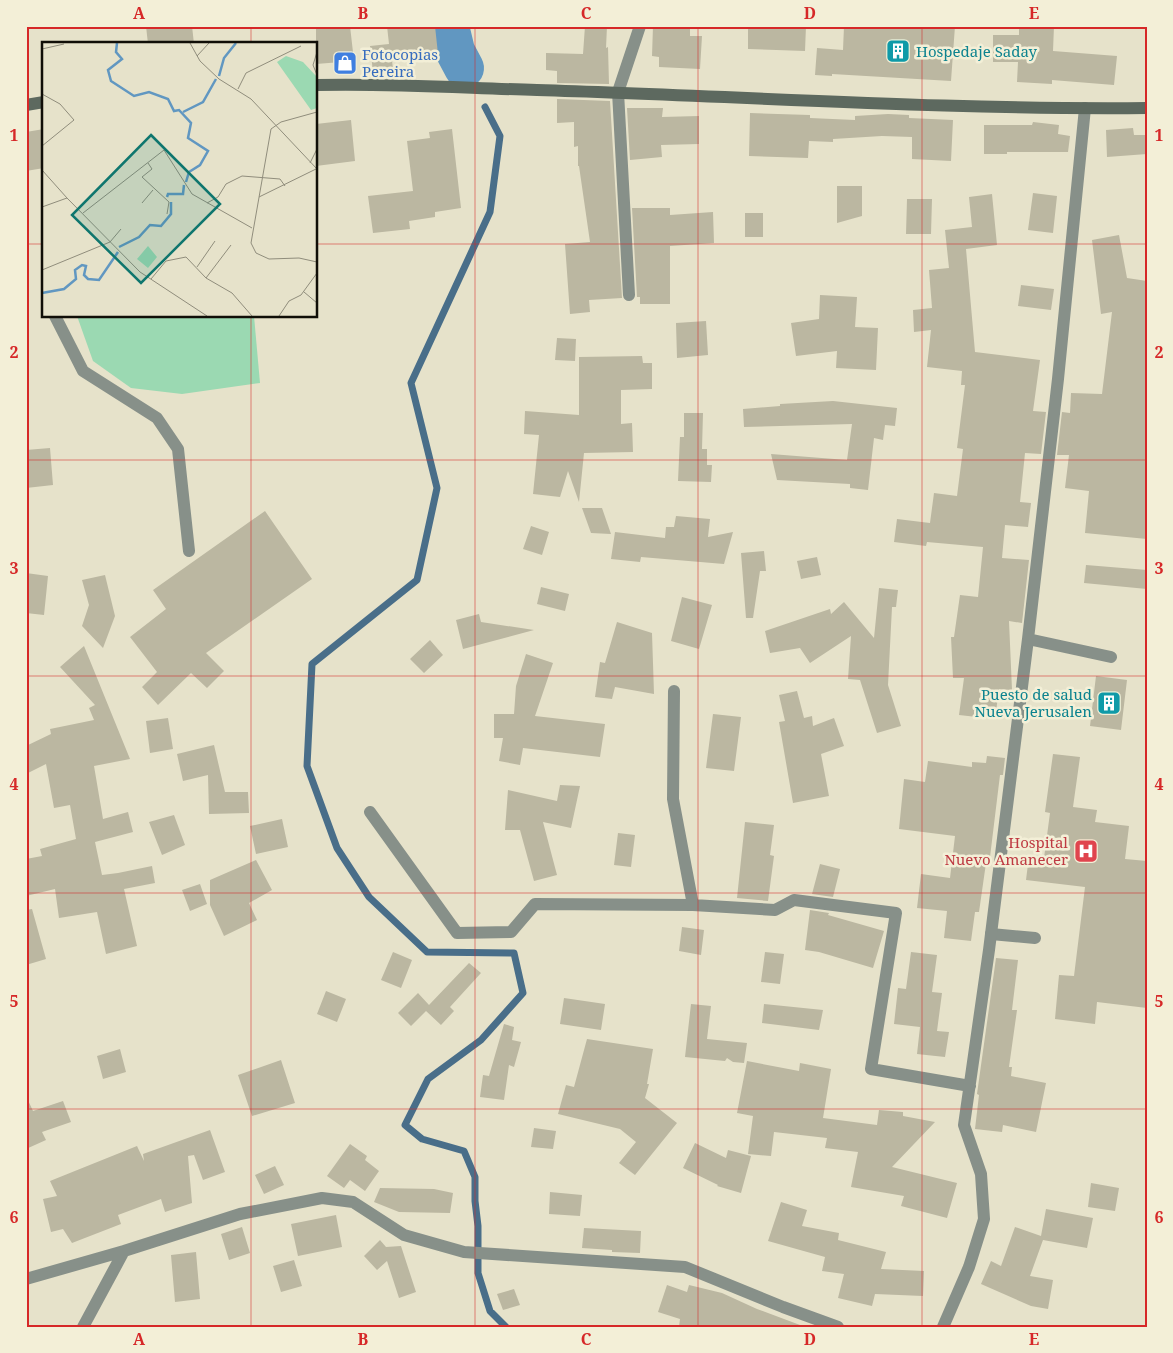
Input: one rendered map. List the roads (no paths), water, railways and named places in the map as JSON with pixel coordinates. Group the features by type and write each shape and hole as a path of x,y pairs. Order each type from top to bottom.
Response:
{"main road":[{"path":"318,86 370,84 452,86 890,104 1147,108"},
{"path":"26,105 42,102"}],"street":[{"path":"629,295 618,92 640,26"},
{"path":"943,1327 969,1267 984,1219 981,1174 964,1125 991,934 1028,639 1058,380 1085,108"},
{"path":"56,318 83,371 157,418 178,450 188,551"},
{"path":"1028,639 1111,657"},
{"path":"674,692 673,799 693,904"},
{"path":"370,812 456,933 511,932 535,904 693,904 775,910 794,900 896,913 871,1069 970,1086"},
{"path":"991,934 1036,938"},
{"path":"26,1279 124,1251 240,1214 322,1198 353,1202 404,1235 464,1252 685,1267 782,1307 838,1327"},
{"path":"83,1327 124,1251"}],"waterway":[{"path":"449,26 455,51 464,68"},
{"path":"485,107 500,136 490,212 411,383 437,488 417,580 312,664 307,766 337,848 369,897 427,952 514,953 523,993 481,1040 428,1079 405,1125 422,1139 464,1151 475,1177 478,1273 490,1311 506,1327"}],"place":[{"name":"Hospedaje Saday","path":"898,51"},
{"name":"Fotocopias Pereira","path":"345,63"},
{"name":"Puesto de salud Nueva Jerusalen","path":"1109,703"},
{"name":"Hospital Nuevo Amanecer","path":"1086,851"}]}
